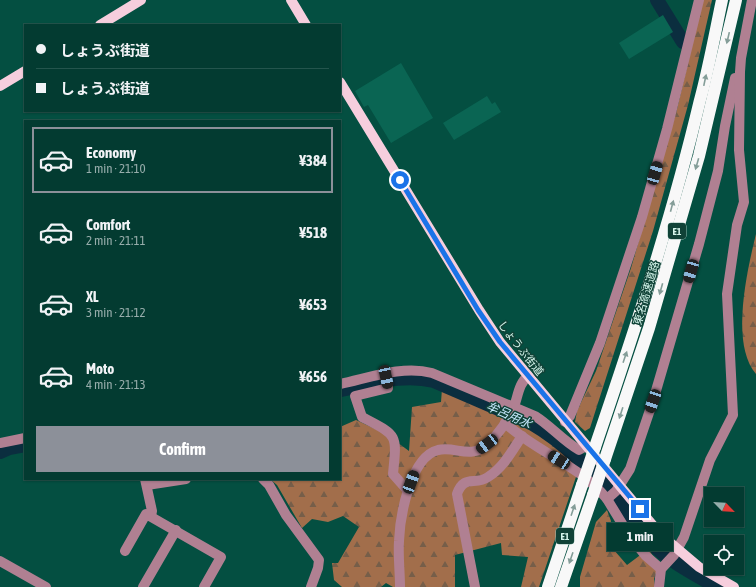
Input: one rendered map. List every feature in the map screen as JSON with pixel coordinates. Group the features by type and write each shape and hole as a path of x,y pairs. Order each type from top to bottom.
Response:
{"highway":[{"name":"東名高速道路","path":"548,587 582,485 591,447 635,329 670,211 700,100 722,0"},
{"name":"東名高速道路","path":"561,587 606,459 649,328 699,156 736,0"}],"main road":[{"path":"102,24 141,0"},
{"path":"290,0 305,24"},
{"path":"0,86 24,72"},
{"name":"しょうぶ街道","path":"341,84 478,310 565,422 591,447 613,493 660,534 675,552 734,587"}],"street":[{"path":"565,422 570,416 600,343 640,224 667,129 699,0"},
{"path":"613,493 630,469 653,401 699,244 718,171 729,107 741,58 752,0"},
{"path":"659,587 659,578 663,567 675,552 684,537 714,449 733,415 734,405 727,294 732,248 744,202 739,150 738,110 741,58"},
{"path":"341,384 386,379 415,370 432,373 548,424 580,450 591,447"},
{"path":"400,587 399,543 408,491 415,472 426,458 434,451 478,451 487,444 506,422 513,408 523,380 528,376"},
{"path":"386,379 388,388 355,396 362,417 386,430 394,438 396,448 393,474 408,491"},
{"path":"506,422 522,436 572,469 602,492 613,493"},
{"path":"475,587 466,530 457,494 460,486 467,481 486,479 496,472 522,436"},
{"path":"0,443 24,438"},
{"path":"151,516 146,482 173,480"},
{"path":"264,480 269,485 286,515 318,560 318,568 311,587"},
{"path":"613,493 629,535 646,556 663,567"},
{"path":"125,551 146,514 151,516 221,557 204,587"},
{"path":"143,587 176,530"},
{"path":"0,561 46,587"}],"green space":[{"path":"703,0 712,0 688,105 653,231 590,428 585,431 575,422 577,411 596,371 631,268 677,109"},
{"path":"756,234 756,374 748,361 744,345 742,326 745,287"},
{"path":"442,389 516,421 552,442 567,454 579,468 539,587 521,587 528,557 502,555 501,543 455,555 455,587 393,587 386,583 381,587 342,587 334,580 332,563 338,563 359,527 343,516 328,522 312,519 302,528 277,485 271,480 341,480 341,427 356,420 386,434 409,451 412,407 441,402"},
{"path":"607,510 611,521 607,542 627,565 643,553 629,530 628,522 659,564 654,579 655,587 580,587 580,577 596,522"}],"building":[{"path":"663,15 673,32 629,59 619,43"},
{"path":"401,63 433,118 391,143 368,105 364,107 355,91"},
{"path":"487,96 492,104 495,102 501,112 454,140 443,123"}],"waterway":[{"path":"657,0 683,42"},
{"name":"牟呂用水","path":"341,390 387,380 410,378 434,381 531,423 557,440 581,461 613,495 650,541 660,551 680,566 717,587"},
{"name":"牟呂用水","path":"0,452 9,448 24,445"}],"route":[{"path":"400,180 478,310 500,342 640,509"}]}
